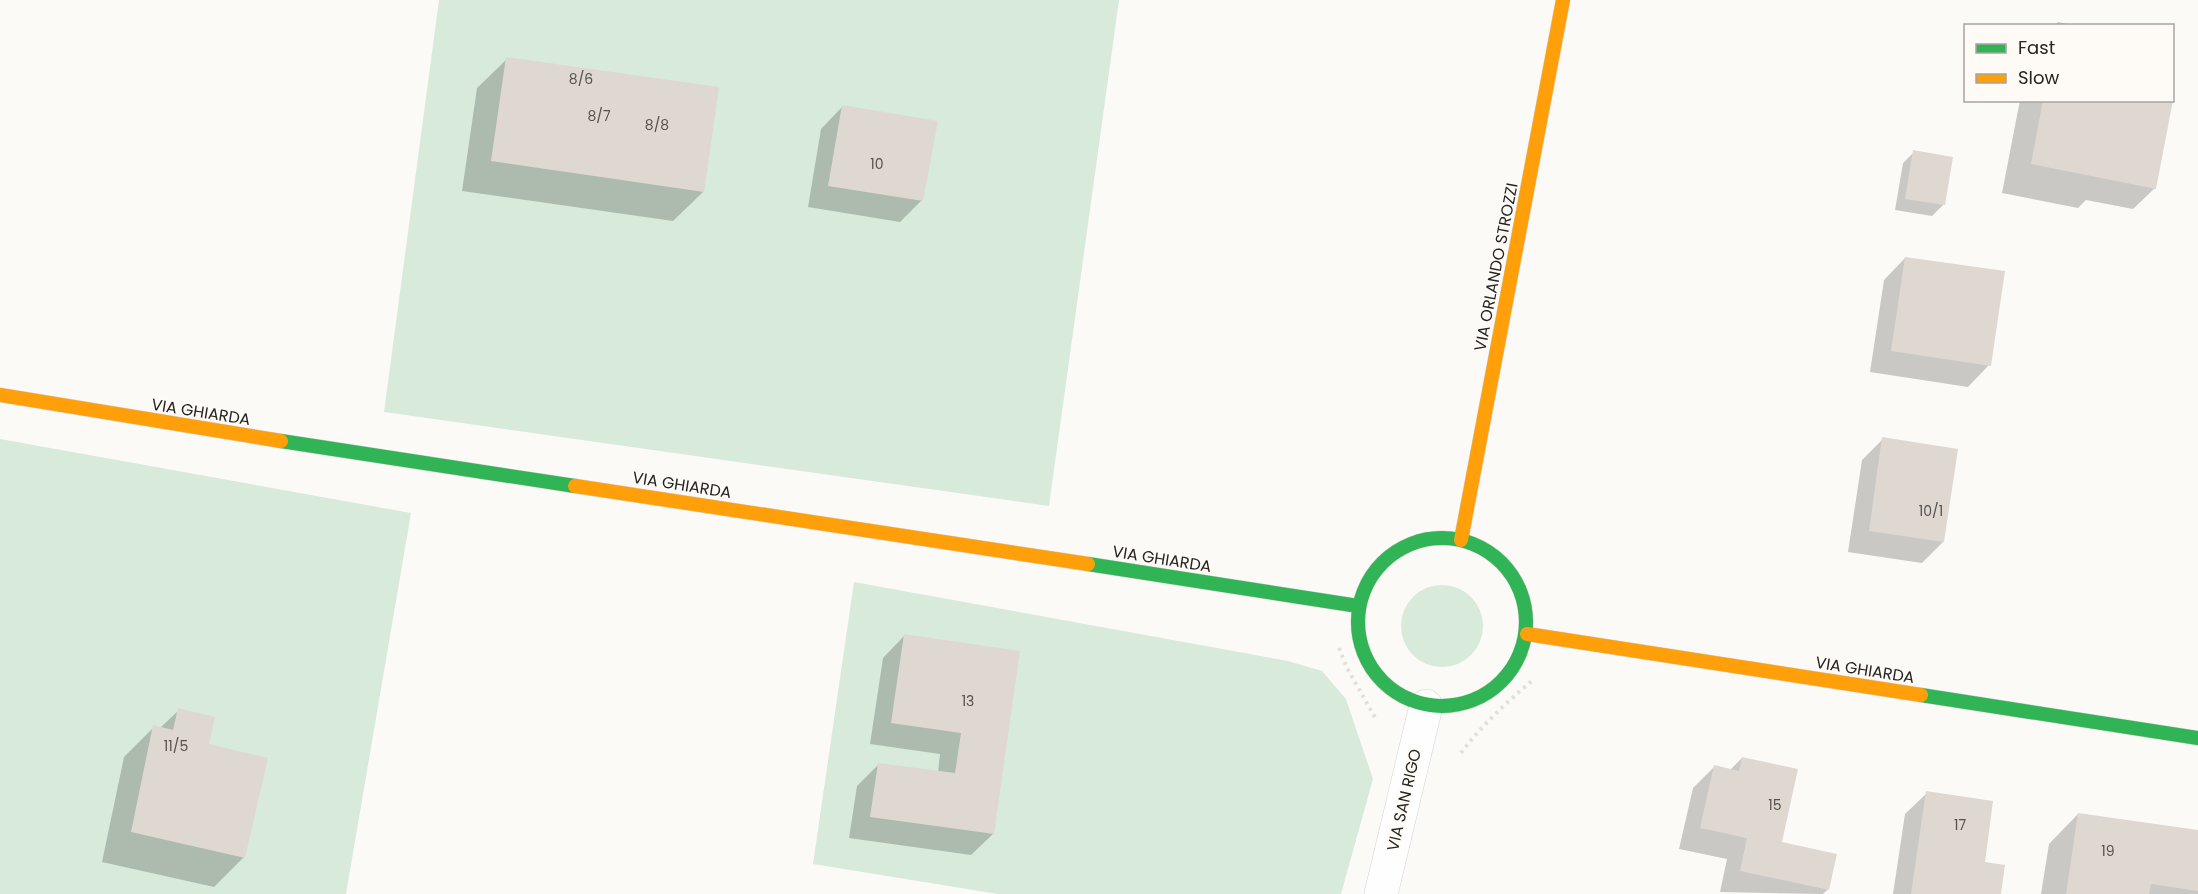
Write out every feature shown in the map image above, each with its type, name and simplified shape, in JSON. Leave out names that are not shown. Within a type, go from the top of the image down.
[{"type":"street","name":"VIA ORLANDO STROZZI","points":[[1461,540],[1563,0]]},
{"type":"street","name":"VIA GHIARDA","points":[[0,395],[121,416],[1358,606]]},
{"type":"street","points":[[1434,537],[1461,540],[1485,549],[1504,564],[1519,584],[1526,609],[1527,634],[1519,660],[1503,682],[1480,699],[1454,707],[1426,706],[1401,697],[1380,680],[1365,658],[1358,632],[1358,606],[1368,580],[1385,559],[1408,545],[1434,537]]},
{"type":"street","name":"VIA GHIARDA","points":[[1527,634],[2198,738]]},
{"type":"street","name":"VIA SAN RIGO","points":[[1381,894],[1426,706]]},
{"type":"path","points":[[1459,756],[1471,739],[1503,705],[1538,676],[1548,659],[1554,638]]},
{"type":"green space","points":[[439,0],[1119,0],[1049,506],[384,412]]},
{"type":"green space","points":[[0,439],[411,513],[346,894],[0,894]]},
{"type":"green space","points":[[854,582],[1288,661],[1322,671],[1346,699],[1373,779],[1341,894],[998,894],[813,864]]},
{"type":"green space","points":[[1442,585],[1458,588],[1471,597],[1480,610],[1483,626],[1480,642],[1471,655],[1458,664],[1442,667],[1426,664],[1413,655],[1404,642],[1401,626],[1404,610],[1413,597],[1426,588]]},
{"type":"building","points":[[506,57],[719,87],[704,192],[491,161]]},
{"type":"building","points":[[2043,102],[2173,102],[2156,189],[2031,164]]},
{"type":"building","points":[[842,105],[938,121],[923,201],[828,186]]},
{"type":"building","points":[[1913,150],[1953,157],[1945,205],[1905,199]]},
{"type":"building","points":[[1905,257],[2005,271],[1991,366],[1891,351]]},
{"type":"building","points":[[1882,437],[1958,449],[1944,542],[1869,531]]},
{"type":"building","points":[[904,634],[1020,651],[994,834],[870,817],[878,763],[955,773],[961,733],[891,723]]},
{"type":"building","points":[[178,708],[215,717],[209,744],[268,758],[245,858],[131,832],[153,725],[173,730]]},
{"type":"building","points":[[1742,757],[1798,769],[1782,842],[1837,854],[1829,890],[1740,871],[1747,838],[1700,828],[1714,765],[1739,771]]},
{"type":"building","points":[[1926,791],[1993,801],[1985,862],[2005,865],[2001,894],[1911,894]]},
{"type":"building","points":[[2078,813],[2198,830],[2198,891],[2151,884],[2149,894],[2066,894]]},
{"type":"traffic: fast","points":[[281,441],[575,486]]},
{"type":"traffic: fast","points":[[1442,538],[1458,539],[1474,544],[1502,562],[1520,590],[1525,606],[1526,622],[1525,638],[1520,654],[1502,682],[1474,700],[1458,705],[1442,706],[1426,705],[1410,700],[1382,682],[1364,654],[1359,638],[1358,622],[1359,606],[1364,590],[1382,562],[1410,544],[1426,539],[1442,538]]},
{"type":"traffic: fast","points":[[1088,564],[1358,606]]},
{"type":"traffic: fast","points":[[1921,695],[2198,738]]},
{"type":"traffic: slow","points":[[1461,540],[1563,0]]},
{"type":"traffic: slow","points":[[0,395],[281,441]]},
{"type":"traffic: slow","points":[[575,486],[1088,564]]},
{"type":"traffic: slow","points":[[1527,634],[1921,695]]}]
